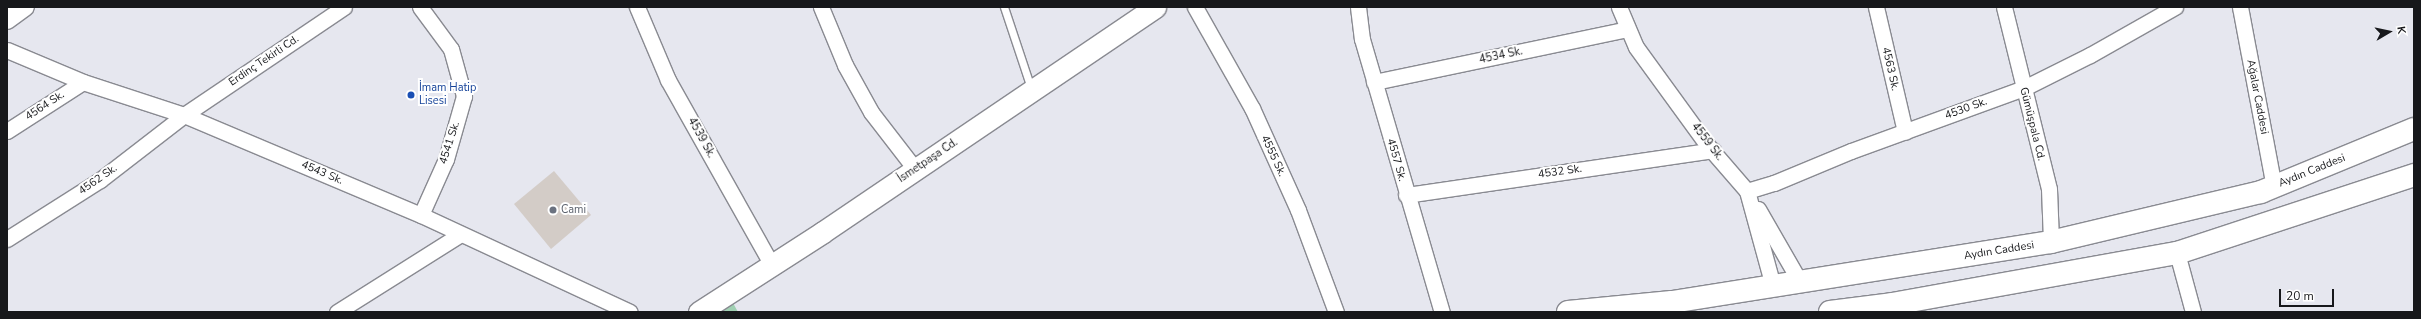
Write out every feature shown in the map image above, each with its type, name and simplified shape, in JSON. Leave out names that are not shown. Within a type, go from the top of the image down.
[{"type":"highway","name":"Aydın Caddesi","points":[[1568,312],[1672,302],[2051,242],[2261,192],[2414,129]]},
{"type":"highway","points":[[1830,312],[1894,308],[2177,253],[2414,175]]},
{"type":"main road","name":"İsmetpaşa Cd.","points":[[699,312],[772,265],[1155,7]]},
{"type":"street","points":[[7,20],[25,7]]},
{"type":"street","name":"Erdinç Tekirli Cd.","points":[[184,115],[344,7]]},
{"type":"street","name":"4541 Sk.","points":[[420,7],[451,49],[464,96],[446,159],[421,215]]},
{"type":"street","name":"4539 Sk.","points":[[637,7],[668,80],[772,265]]},
{"type":"street","points":[[821,7],[845,65],[871,112],[915,169]]},
{"type":"street","name":"4555 Sk.","points":[[1194,7],[1252,108],[1298,210],[1336,312]]},
{"type":"street","name":"4557 Sk.","points":[[1358,7],[1362,39],[1406,195],[1442,312]]},
{"type":"street","name":"4559 Sk.","points":[[1619,7],[1636,47],[1713,150],[1748,191],[1773,286]]},
{"type":"street","name":"4563 Sk.","points":[[1876,7],[1905,132]]},
{"type":"street","name":"Gümüşpala Cd.","points":[[2004,7],[2049,190],[2051,242]]},
{"type":"street","name":"4530 Sk.","points":[[1748,191],[1774,183],[2024,88],[2090,55],[2175,7]]},
{"type":"street","name":"Ağalar Caddesi","points":[[2240,7],[2274,186]]},
{"type":"street","name":"4534 Sk.","points":[[1374,82],[1628,29]]},
{"type":"street","name":"4543 Sk.","points":[[7,50],[83,82],[184,115],[421,215],[630,312]]},
{"type":"street","name":"4564 Sk.","points":[[7,131],[83,82]]},
{"type":"street","name":"4562 Sk.","points":[[7,238],[100,180],[184,115]]},
{"type":"street","name":"4532 Sk.","points":[[1406,195],[1713,150]]},
{"type":"street","points":[[1748,191],[1800,282]]},
{"type":"street","points":[[338,312],[460,234]]},
{"type":"street","points":[[2177,253],[2193,312]]},
{"type":"lane","points":[[1004,7],[1032,91]]},
{"type":"green space","points":[[733,303],[738,312],[722,312]]},
{"type":"building","name":"Cami","points":[[554,171],[591,215],[551,249],[514,204]]},
{"type":"place","name":"İmam Hatip Lisesi","points":[[411,95]]},
{"type":"place","name":"Cami","points":[[553,210]]}]
